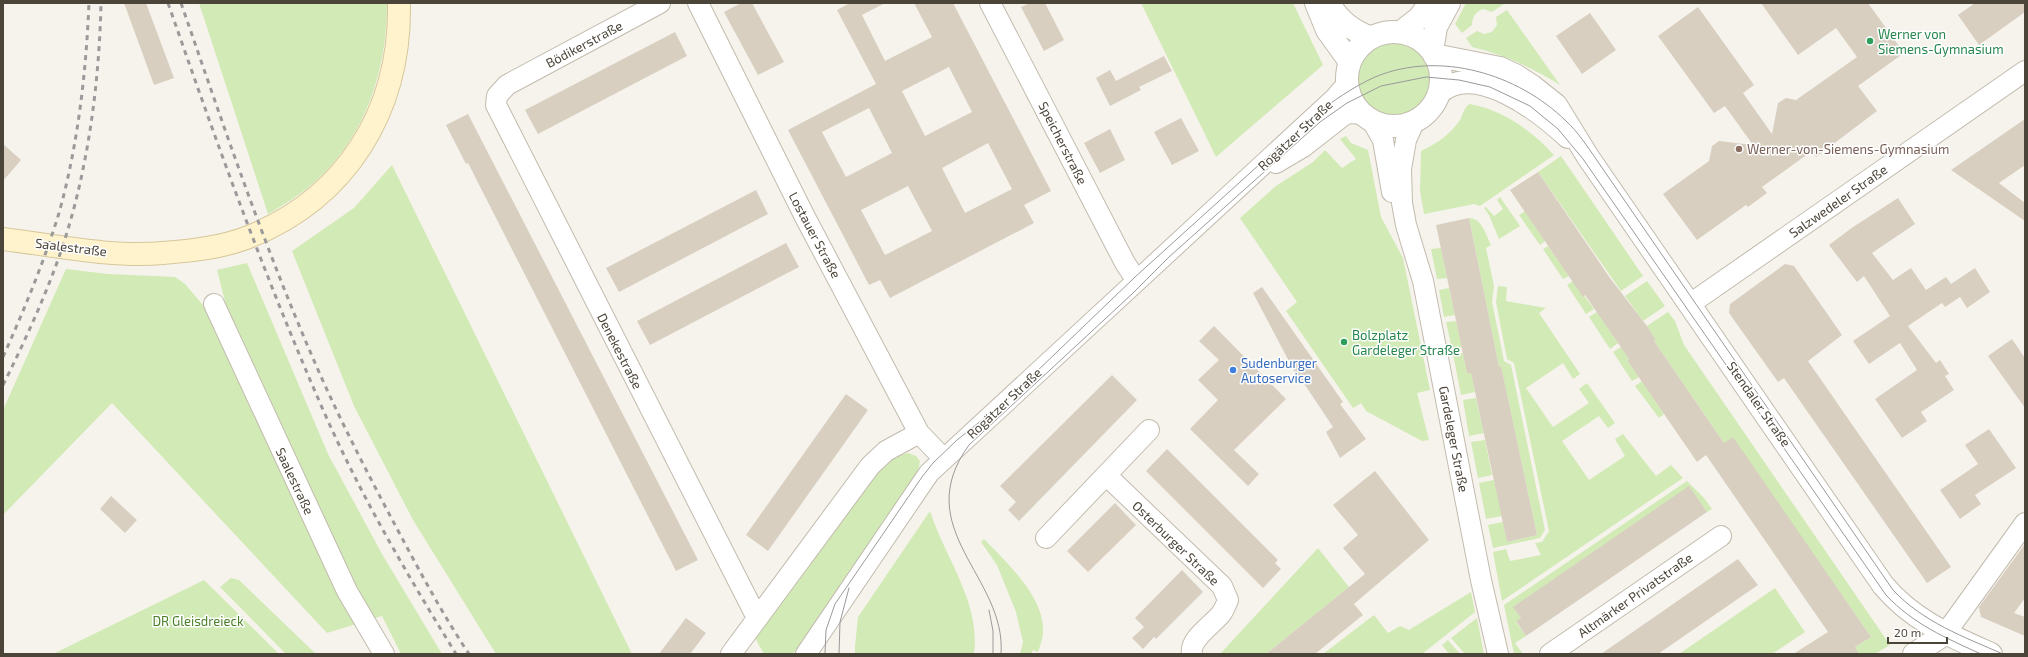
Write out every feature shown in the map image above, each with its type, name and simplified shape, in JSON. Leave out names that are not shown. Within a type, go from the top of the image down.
[{"type":"main road","name":"Saalestraße","points":[[3,239],[109,252],[161,254],[212,248],[269,228],[302,206],[335,178],[360,148],[380,110],[394,69],[398,36],[399,3]]},
{"type":"street","name":"Bödikerstraße","points":[[507,85],[660,3]]},
{"type":"street","name":"Lostauer Straße","points":[[698,3],[805,217],[919,433],[944,459]]},
{"type":"street","name":"Speicherstraße","points":[[990,3],[1125,263],[1137,281]]},
{"type":"street","points":[[1316,3],[1327,30],[1349,72],[1352,98],[1367,117],[1392,126],[1414,122],[1429,110],[1439,93],[1440,70],[1433,53],[1421,41],[1401,32],[1385,33],[1371,38],[1359,48],[1349,72]]},
{"type":"street","points":[[1329,3],[1339,17],[1349,27],[1371,38]]},
{"type":"street","points":[[1401,32],[1420,18],[1430,3]]},
{"type":"street","points":[[1433,53],[1436,27],[1449,3]]},
{"type":"street","name":"Stendaler Straße","points":[[1433,53],[1500,68],[1532,86],[1556,105],[1588,157],[1883,585],[1905,608],[1945,634],[1991,654]]},
{"type":"street","name":"Salzwedeler Straße","points":[[1690,304],[2025,71]]},
{"type":"street","name":"Rogätzer Straße","points":[[806,654],[929,473],[1335,98],[1349,72]]},
{"type":"street","name":"Stendaler Straße","points":[[1439,93],[1449,85],[1470,82],[1482,84],[1508,94],[1530,106],[1544,117],[1588,157]]},
{"type":"street","name":"Denekestraße","points":[[507,85],[497,96],[496,107],[757,618]]},
{"type":"street","name":"Rogätzer Straße","points":[[1240,186],[1303,147],[1344,115],[1350,113],[1367,117]]},
{"type":"street","name":"Gardeleger Straße","points":[[1367,117],[1383,140],[1394,201],[1406,225]]},
{"type":"street","name":"Gardeleger Straße","points":[[1414,122],[1406,140],[1401,169],[1402,203],[1406,225],[1423,282],[1481,580],[1498,654]]},
{"type":"street","name":"Saalestraße","points":[[214,304],[346,591],[384,654]]},
{"type":"street","points":[[1046,538],[1149,430]]},
{"type":"street","points":[[731,654],[870,466],[886,451],[919,433]]},
{"type":"street","name":"Osterburger Straße","points":[[1106,475],[1222,586],[1228,600],[1222,613],[1197,638],[1192,654]]},
{"type":"street","points":[[1914,654],[1945,634],[2025,523]]},
{"type":"street","name":"Altmärker Privatstraße","points":[[1550,654],[1720,536]]},
{"type":"green space","points":[[199,3],[387,3],[383,51],[378,75],[371,98],[361,120],[335,161],[318,179],[300,194],[268,214]]},
{"type":"green space","points":[[1141,3],[1293,3],[1323,65],[1216,157]]},
{"type":"green space","points":[[1466,3],[1504,4],[1492,12],[1483,9],[1478,12],[1473,18],[1472,25],[1462,33],[1455,24]]},
{"type":"green space","points":[[1507,10],[1560,85],[1518,62],[1472,47],[1466,38],[1477,31],[1484,34],[1492,32],[1497,25],[1496,17]]},
{"type":"green space","points":[[1388,41],[1402,41],[1416,47],[1426,57],[1432,71],[1430,92],[1426,99],[1416,109],[1402,115],[1388,115],[1374,109],[1364,99],[1358,85],[1358,71],[1364,57],[1374,47]]},
{"type":"green space","points":[[1470,104],[1505,116],[1526,130],[1554,155],[1480,206],[1474,204],[1424,214],[1420,191],[1421,151],[1447,135],[1460,120],[1465,109]]},
{"type":"green space","points":[[1346,136],[1351,143],[1368,150],[1381,217],[1403,258],[1430,390],[1417,393],[1429,440],[1422,441],[1366,411],[1361,403],[1353,408],[1286,311],[1297,302],[1240,218],[1276,186],[1313,162],[1325,150],[1342,168],[1356,159],[1340,139]]},
{"type":"green space","points":[[1561,156],[1643,276],[1621,291],[1538,172]]},
{"type":"green space","points":[[392,165],[632,654],[496,654],[413,520],[354,406],[292,251],[354,208]]},
{"type":"green space","points":[[1500,197],[1520,226],[1499,239],[1489,215],[1484,208],[1486,207],[1494,216],[1503,209],[1497,200]]},
{"type":"green space","points":[[1525,211],[1545,241],[1540,245],[1519,215]]},
{"type":"green space","points":[[1469,218],[1480,224],[1491,245],[1486,248],[1494,286],[1492,302],[1504,361],[1511,365],[1545,530],[1540,538],[1493,548],[1488,525],[1503,522],[1507,542],[1537,535],[1501,367],[1499,367]]},
{"type":"green space","points":[[1548,246],[1569,276],[1563,279],[1543,249]]},
{"type":"green space","points":[[1441,248],[1447,278],[1437,279],[1431,249]]},
{"type":"green space","points":[[247,263],[328,454],[382,554],[442,654],[401,654],[382,616],[327,633],[112,403],[3,515],[3,410],[66,269],[108,274],[175,277],[185,284],[214,318],[227,309],[217,270]]},
{"type":"green space","points":[[1573,281],[1594,309],[1586,314],[1567,285]]},
{"type":"green space","points":[[1647,281],[1665,306],[1643,321],[1625,296]]},
{"type":"green space","points":[[1498,286],[1507,287],[1506,301],[1546,308],[1539,313],[1580,374],[1573,379],[1563,363],[1526,388],[1553,427],[1589,403],[1579,389],[1587,383],[1615,423],[1608,428],[1599,416],[1562,441],[1589,480],[1625,456],[1615,439],[1623,434],[1656,476],[1671,465],[1683,478],[1502,601],[1493,552],[1506,549],[1510,561],[1541,555],[1535,543],[1542,542],[1549,531],[1514,363],[1507,359],[1496,302]]},
{"type":"green space","points":[[1449,288],[1455,315],[1444,317],[1439,290]]},
{"type":"green space","points":[[1597,312],[1618,343],[1610,349],[1589,317]]},
{"type":"green space","points":[[1668,312],[1675,321],[1684,345],[1890,645],[1875,654],[1853,654],[1855,647],[1871,637],[1732,438],[1724,443],[1654,341],[1656,340],[1647,326]]},
{"type":"green space","points":[[1456,321],[1462,347],[1452,349],[1446,322]]},
{"type":"green space","points":[[1621,347],[1629,359],[1627,360],[1639,377],[1632,381],[1613,352]]},
{"type":"green space","points":[[1463,353],[1467,373],[1471,373],[1475,392],[1461,395],[1453,354]]},
{"type":"green space","points":[[1642,381],[1664,414],[1659,418],[1635,386]]},
{"type":"green space","points":[[1476,398],[1484,433],[1469,436],[1463,400]]},
{"type":"green space","points":[[1485,440],[1492,475],[1478,478],[1471,442]]},
{"type":"green space","points":[[908,453],[916,456],[920,461],[918,472],[793,654],[764,654],[754,636],[877,471],[890,458]]},
{"type":"green space","points":[[1494,480],[1502,516],[1486,519],[1479,483]]},
{"type":"green space","points":[[1687,481],[1704,498],[1712,509],[1707,512],[1689,487],[1514,607],[1521,618],[1516,622],[1526,636],[1515,643],[1523,654],[1514,654],[1504,605]]},
{"type":"green space","points":[[930,511],[936,529],[967,599],[975,635],[974,654],[855,654],[858,617]]},
{"type":"green space","points":[[984,539],[1013,569],[1031,593],[1038,606],[1042,619],[1043,632],[1038,652],[1033,650],[1031,654],[1020,654],[1023,642],[1016,612],[997,565],[981,542]]},
{"type":"green space","points":[[1318,548],[1349,587],[1266,654],[1220,654]]},
{"type":"green space","points":[[231,578],[239,580],[316,654],[286,654],[220,587]]},
{"type":"green space","name":"DR Gleisdreieck","points":[[204,580],[279,654],[53,654]]},
{"type":"green space","points":[[1775,588],[1805,632],[1772,654],[1679,654]]},
{"type":"green space","points":[[1471,592],[1475,612],[1422,654],[1323,654],[1374,615],[1388,633],[1400,626],[1409,630]]},
{"type":"green space","points":[[1477,618],[1484,654],[1465,654],[1451,638]]},
{"type":"green space","points":[[1448,640],[1460,654],[1449,654],[1442,645]]},
{"type":"building","points":[[124,3],[146,3],[174,78],[154,85]]},
{"type":"building","points":[[741,3],[752,3],[784,62],[758,75],[724,12]]},
{"type":"building","points":[[850,3],[885,3],[862,15],[885,61],[932,37],[914,3],[953,3],[1051,191],[1024,205],[1034,223],[890,298],[880,280],[869,285],[788,130],[876,84],[837,10]],"holes":[[[949,67],[972,112],[925,136],[902,91]],[[869,108],[892,153],[846,177],[822,132]],[[988,143],[1012,189],[965,213],[942,168]],[[908,186],[932,231],[885,255],[861,210]]]},
{"type":"building","points":[[1030,3],[1045,3],[1064,40],[1044,51],[1021,7]]},
{"type":"building","points":[[1761,3],[1868,3],[1904,53],[1858,86],[1877,111],[1816,157],[1812,151],[1762,187],[1767,193],[1748,207],[1746,205],[1697,240],[1663,194],[1709,161],[1712,146],[1719,141],[1753,145],[1725,106],[1714,113],[1658,36],[1698,7],[1754,85],[1743,93],[1772,134],[1778,103],[1786,98],[1796,100],[1857,57],[1836,28],[1798,55]]},
{"type":"building","points":[[1975,3],[2025,3],[2025,12],[1979,45],[1958,15]]},
{"type":"building","points":[[1590,13],[1616,50],[1582,74],[1556,36]]},
{"type":"building","points":[[675,32],[687,56],[538,134],[525,110]]},
{"type":"building","points":[[1164,56],[1172,71],[1139,87],[1141,90],[1110,106],[1096,78],[1110,70],[1116,81]]},
{"type":"building","points":[[468,114],[698,560],[676,571],[468,163],[466,164],[446,125]]},
{"type":"building","points":[[1181,118],[1199,151],[1172,165],[1154,132]]},
{"type":"building","points":[[2025,119],[2025,165],[1999,183],[2025,203],[2025,221],[1951,170]]},
{"type":"building","points":[[1110,129],[1125,160],[1100,173],[1084,143]]},
{"type":"building","points":[[3,144],[21,160],[3,181]]},
{"type":"building","points":[[1538,172],[1610,278],[1647,326],[1656,340],[1654,341],[1724,443],[1733,437],[1871,637],[1855,647],[1859,654],[1793,654],[1828,632],[1706,455],[1697,462],[1627,360],[1629,359],[1585,295],[1583,297],[1510,190]]},
{"type":"building","points":[[756,190],[768,214],[619,292],[606,268]]},
{"type":"building","points":[[1898,198],[1915,224],[1872,253],[1893,280],[1911,268],[1926,290],[1946,277],[1951,284],[1975,268],[1990,292],[1967,308],[1960,297],[1945,307],[1942,303],[1908,326],[1936,363],[1940,360],[1949,374],[1945,376],[1954,390],[1921,412],[1927,421],[1902,438],[1875,399],[1917,370],[1900,343],[1869,364],[1853,341],[1890,316],[1864,276],[1857,282],[1829,245],[1853,227]]},
{"type":"building","points":[[1469,218],[1499,367],[1501,366],[1537,535],[1507,542],[1471,373],[1467,373],[1436,225]]},
{"type":"building","points":[[786,243],[799,267],[650,345],[637,321]]},
{"type":"building","points":[[1785,264],[1794,266],[1842,335],[1808,361],[1951,567],[1927,583],[1784,378],[1778,382],[1729,313],[1730,304]]},
{"type":"building","points":[[1262,287],[1343,402],[1340,404],[1366,439],[1340,458],[1326,432],[1333,427],[1303,382],[1301,384],[1253,293]]},
{"type":"building","name":"Sudenburger Autoservice","points":[[1214,326],[1286,399],[1234,450],[1259,474],[1248,486],[1190,429],[1218,400],[1198,380],[1219,360],[1199,341]]},
{"type":"building","points":[[2012,339],[2025,358],[2025,408],[1988,356]]},
{"type":"building","points":[[1112,375],[1137,400],[1019,521],[1008,510],[1016,502],[1000,486]]},
{"type":"building","points":[[846,394],[868,410],[768,551],[746,535]]},
{"type":"building","points":[[1989,429],[2016,468],[1975,495],[1981,504],[1960,519],[1940,490],[1978,464],[1965,445]]},
{"type":"building","points":[[1167,449],[1278,560],[1275,563],[1281,569],[1263,588],[1146,471]]},
{"type":"building","points":[[1375,471],[1429,540],[1354,604],[1363,615],[1315,654],[1266,654],[1365,574],[1343,548],[1358,535],[1333,505]]},
{"type":"building","points":[[1689,486],[1707,512],[1526,636],[1516,621],[1521,618],[1513,607]]},
{"type":"building","points":[[111,496],[137,520],[125,533],[100,509]]},
{"type":"building","points":[[1115,503],[1136,525],[1088,572],[1067,551]]},
{"type":"building","points":[[2025,544],[2025,598],[2014,613],[2025,617],[2025,636],[1981,617],[1979,607]]},
{"type":"building","points":[[1738,559],[1758,585],[1658,654],[1601,654]]},
{"type":"building","points":[[1182,570],[1203,592],[1156,639],[1154,637],[1143,649],[1132,638],[1144,627],[1135,618]]},
{"type":"building","points":[[686,618],[706,633],[690,654],[659,654]]},
{"type":"tram line","points":[[825,654],[826,630],[835,604],[933,463],[957,440],[1007,400],[1135,277],[1313,116],[1343,95],[1375,77],[1400,69],[1426,66],[1451,67],[1477,71],[1502,79],[1525,90],[1547,105],[1570,125],[1589,149],[1893,590],[1917,611],[1931,620],[1959,635],[2003,654]]},
{"type":"tram line","points":[[1001,654],[999,626],[990,601],[964,552],[954,528],[949,502],[953,475],[969,445],[1132,294],[1169,257],[1320,122],[1347,103],[1381,86],[1426,77],[1459,80],[1490,87],[1530,106],[1558,129],[1583,159],[1886,595],[1907,614],[1930,629],[1981,654]]},
{"type":"tram line","points":[[839,654],[840,622],[849,588]]},
{"type":"tram line","points":[[989,610],[993,631],[993,654]]},
{"type":"railway","points":[[3,357],[40,268],[59,213],[66,187],[80,109],[86,56],[89,3]]},
{"type":"railway","points":[[3,385],[55,268],[75,204],[83,171],[94,104],[100,36],[101,3]]},
{"type":"railway","points":[[168,3],[261,260],[324,412],[369,505],[420,595],[456,654]]},
{"type":"railway","points":[[181,3],[263,235],[319,372],[355,449],[394,523],[439,606],[469,654]]},
{"type":"place","name":"Werner von Siemens-Gymnasium","points":[[1870,41]]},
{"type":"place","name":"Werner-von-Siemens-Gymnasium","points":[[1739,149]]},
{"type":"place","name":"Bolzplatz Gardeleger Straße","points":[[1344,342]]},
{"type":"place","name":"Sudenburger Autoservice","points":[[1233,370]]}]
